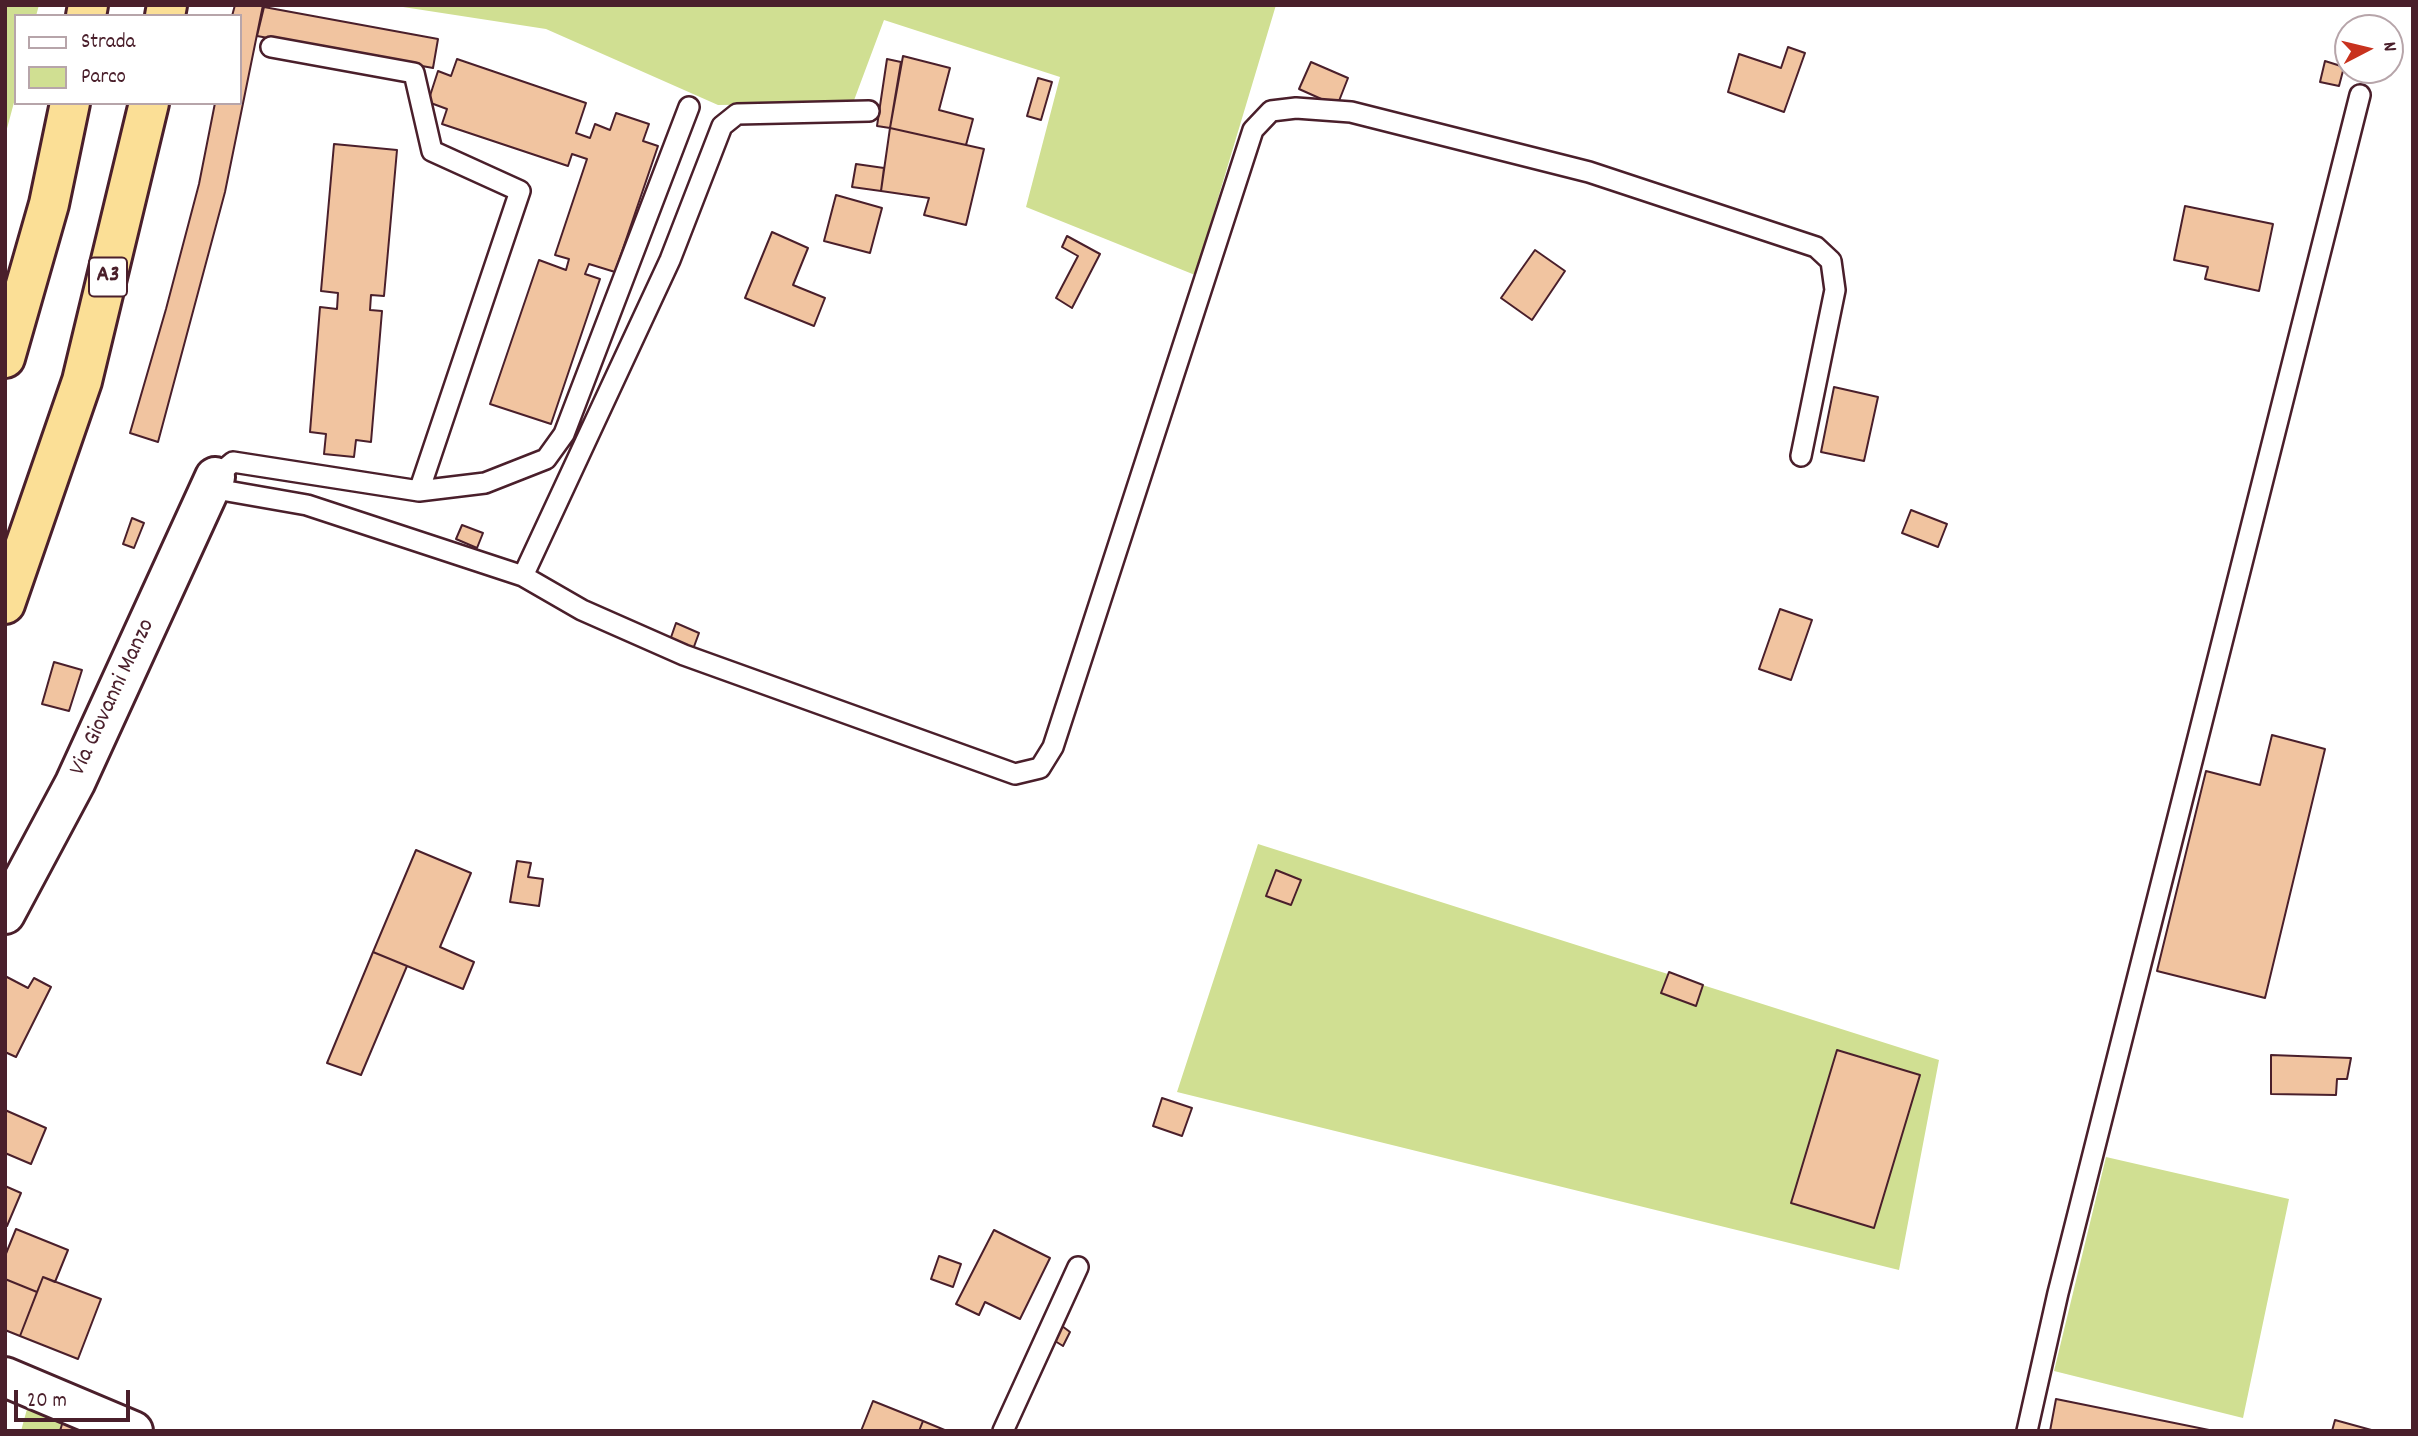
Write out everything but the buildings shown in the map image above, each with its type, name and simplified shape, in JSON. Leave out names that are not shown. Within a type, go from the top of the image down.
[{"type":"highway","points":[[5,358],[49,204],[70,105]]},
{"type":"highway","name":"A3","points":[[5,604],[82,381],[149,105]]},
{"type":"street","name":"Via Giovanni Manzo","points":[[5,914],[75,783],[212,483]]},
{"type":"street","points":[[5,1377],[133,1431]]},
{"type":"lane","points":[[271,47],[414,74],[432,151],[520,191],[419,491]]},
{"type":"lane","points":[[2027,1431],[2058,1293],[2360,95]]},
{"type":"lane","points":[[212,483],[233,462],[419,491],[485,483],[546,459],[564,435],[689,107]]},
{"type":"lane","points":[[212,483],[307,505],[523,576],[582,610],[684,655],[1015,774],[1040,768],[1053,747],[1253,130],[1271,111],[1296,108],[1352,112],[1589,172],[1816,247],[1831,261],[1835,290],[1801,456]]},
{"type":"lane","points":[[523,576],[670,260],[722,125],[737,114],[869,111]]},
{"type":"lane","points":[[1003,1431],[1079,1267]]},
{"type":"green space","points":[[5,5],[39,5],[37,14],[14,14],[14,102],[5,136]]},
{"type":"green space","points":[[390,5],[1276,5],[1195,275],[1026,207],[1060,77],[884,20],[853,103],[718,105],[546,29]]},
{"type":"green space","points":[[1258,844],[1939,1060],[1899,1270],[1177,1092]]},
{"type":"green space","points":[[2106,1157],[2289,1199],[2243,1418],[2054,1371]]},
{"type":"green space","points":[[27,1409],[63,1421],[80,1431],[21,1431]]}]
